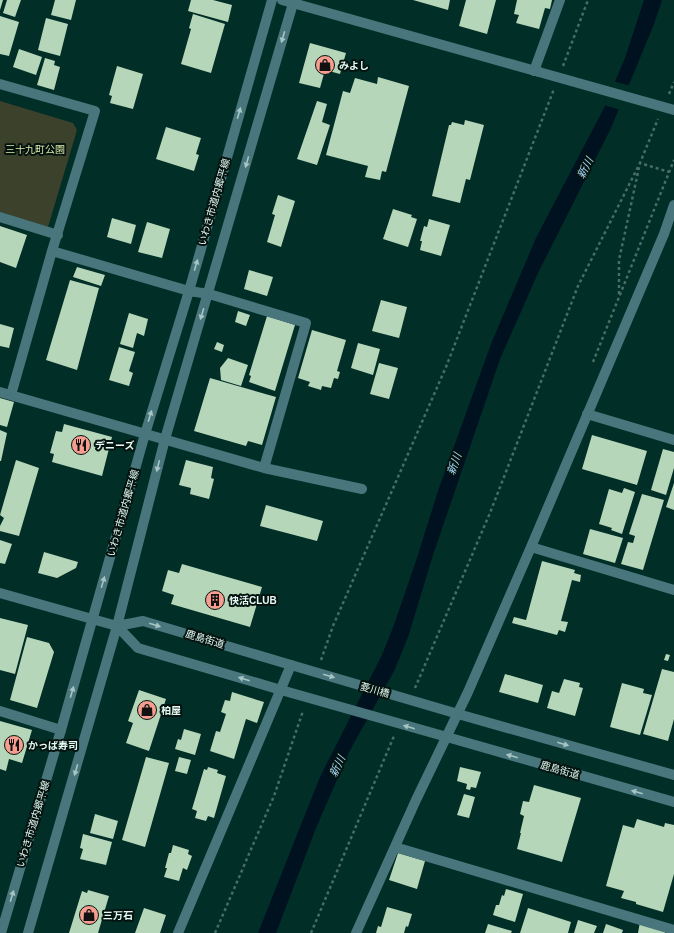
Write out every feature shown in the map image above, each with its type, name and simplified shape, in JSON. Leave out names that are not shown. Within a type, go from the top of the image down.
[{"type":"street","name":"いわき市道内郷平線","points":[[1,933],[62,730],[145,434],[189,291],[272,0]]},
{"type":"street","points":[[282,0],[674,110]]},
{"type":"street","points":[[537,71],[560,0]]},
{"type":"street","name":"いわき市道内郷平線","points":[[28,933],[117,626],[165,439],[293,2]]},
{"type":"street","points":[[0,84],[95,111],[52,251],[11,395]]},
{"type":"street","points":[[356,933],[458,714],[532,547],[664,234],[674,205]]},
{"type":"street","points":[[0,217],[58,234]]},
{"type":"street","points":[[52,251],[306,323],[264,468]]},
{"type":"street","points":[[0,392],[264,468],[362,489]]},
{"type":"street","points":[[587,414],[674,440]]},
{"type":"street","points":[[532,547],[674,590]]},
{"type":"street","name":"鹿島街道","points":[[0,593],[117,626],[143,621],[291,665]]},
{"type":"street","points":[[117,626],[138,648],[447,738]]},
{"type":"street","points":[[178,933],[291,665]]},
{"type":"street","name":"菱川橋","points":[[291,665],[458,714]]},
{"type":"street","points":[[0,711],[62,730]]},
{"type":"street","points":[[458,714],[674,775]]},
{"type":"street","name":"鹿島街道","points":[[447,738],[674,802]]},
{"type":"street","points":[[395,847],[674,930]]},
{"type":"path","points":[[561,69],[588,0]]},
{"type":"path","points":[[668,95],[674,82]]},
{"type":"path","points":[[320,663],[332,626],[446,368],[556,84]]},
{"type":"path","points":[[415,688],[490,513],[578,286],[640,164],[660,116]]},
{"type":"path","points":[[640,164],[669,172]]},
{"type":"path","points":[[618,297],[619,260],[640,164]]},
{"type":"path","points":[[215,933],[274,796],[305,707]]},
{"type":"path","points":[[311,933],[396,732]]},
{"type":"green space","name":"三十九町公園","points":[[0,101],[73,123],[77,130],[48,227],[0,212]]},
{"type":"water","name":"新川","points":[[644,0],[662,0],[654,24],[611,128],[538,273],[500,359],[433,555],[408,637],[394,671],[349,752],[316,828],[276,933],[258,933],[320,777],[382,655],[394,625],[438,491],[491,344],[536,238],[604,108],[625,58]]},
{"type":"pier","points":[[613,81],[631,86],[621,110],[603,105]]},
{"type":"building","points":[[0,0],[3,0],[0,10]]},
{"type":"building","points":[[7,0],[21,0],[15,17],[3,13]]},
{"type":"building","points":[[55,0],[76,0],[71,20],[51,15]]},
{"type":"building","points":[[191,0],[213,0],[232,5],[228,22],[188,11]]},
{"type":"building","points":[[413,0],[450,0],[448,10]]},
{"type":"building","points":[[466,0],[496,0],[487,34],[459,26]]},
{"type":"building","points":[[517,0],[552,0],[550,9],[545,8],[539,29],[516,23],[519,15],[514,14]]},
{"type":"building","points":[[193,14],[225,24],[211,73],[181,64],[191,29],[189,28]]},
{"type":"building","points":[[0,16],[19,22],[9,56],[0,54]]},
{"type":"building","points":[[46,18],[68,24],[60,56],[38,50]]},
{"type":"building","points":[[310,43],[346,53],[340,74],[325,70],[320,88],[299,83]]},
{"type":"building","points":[[19,49],[42,57],[36,75],[13,67]]},
{"type":"building","points":[[45,58],[55,61],[54,65],[60,67],[54,90],[37,85]]},
{"type":"building","points":[[117,66],[143,74],[133,109],[110,103],[112,96],[109,95]]},
{"type":"building","points":[[378,77],[409,86],[386,172],[382,171],[380,180],[365,177],[368,166],[326,155],[343,91],[350,93],[355,78],[377,84]]},
{"type":"building","points":[[317,101],[327,104],[322,122],[330,125],[317,165],[297,159]]},
{"type":"building","points":[[465,120],[484,125],[470,180],[466,179],[460,203],[432,196],[449,125],[451,125],[452,122],[464,125]]},
{"type":"building","points":[[166,127],[201,138],[196,154],[199,155],[194,171],[156,159]]},
{"type":"building","points":[[278,195],[295,201],[281,247],[267,242],[275,215],[272,214]]},
{"type":"building","points":[[393,209],[412,215],[411,217],[417,219],[408,247],[383,239]]},
{"type":"building","points":[[112,218],[136,225],[131,244],[107,237]]},
{"type":"building","points":[[429,219],[450,225],[441,256],[420,250],[422,241],[420,241],[424,226],[427,227]]},
{"type":"building","points":[[147,222],[170,229],[162,258],[138,252]]},
{"type":"building","points":[[0,226],[27,235],[16,268],[0,262]]},
{"type":"building","points":[[77,267],[105,275],[101,286],[73,277]]},
{"type":"building","points":[[249,270],[273,277],[267,296],[244,289]]},
{"type":"building","points":[[70,280],[99,288],[77,370],[46,360]]},
{"type":"building","points":[[381,300],[407,307],[399,338],[372,331]]},
{"type":"building","points":[[238,311],[250,315],[246,326],[235,322]]},
{"type":"building","points":[[129,313],[148,319],[144,336],[137,333],[133,348],[120,344]]},
{"type":"building","points":[[267,316],[295,325],[275,391],[249,382],[251,376],[249,375]]},
{"type":"building","points":[[0,324],[14,328],[9,348],[0,346]]},
{"type":"building","points":[[312,330],[346,340],[337,371],[340,372],[338,379],[334,378],[331,388],[322,386],[321,390],[308,386],[310,382],[298,378]]},
{"type":"building","points":[[217,342],[224,345],[222,352],[214,349]]},
{"type":"building","points":[[358,343],[380,349],[373,375],[351,368]]},
{"type":"building","points":[[119,347],[135,352],[129,371],[133,373],[129,386],[109,380]]},
{"type":"building","points":[[228,358],[248,365],[241,386],[221,380],[220,368]]},
{"type":"building","points":[[379,363],[398,368],[389,399],[370,394]]},
{"type":"building","points":[[210,378],[276,397],[262,445],[248,441],[246,446],[194,431]]},
{"type":"building","points":[[0,398],[14,402],[7,427],[0,425]]},
{"type":"building","name":"デニーズ","points":[[64,424],[112,437],[102,476],[52,462],[54,454],[50,453],[56,431],[62,432]]},
{"type":"building","points":[[0,430],[7,433],[1,461],[0,461]]},
{"type":"building","points":[[592,435],[647,451],[637,485],[582,469]]},
{"type":"building","points":[[663,449],[674,452],[674,468],[666,495],[651,490]]},
{"type":"building","points":[[16,460],[39,468],[19,536],[0,531],[0,526],[4,518],[0,515]]},
{"type":"building","points":[[186,460],[213,467],[211,478],[214,479],[209,499],[190,494],[191,488],[179,485]]},
{"type":"building","points":[[674,483],[674,510],[666,507]]},
{"type":"building","points":[[624,488],[635,492],[622,534],[611,530],[612,528],[599,524],[609,489],[622,493]]},
{"type":"building","points":[[642,494],[664,500],[643,570],[621,564],[628,542],[633,543],[635,536],[629,534]]},
{"type":"building","points":[[266,505],[323,521],[317,541],[260,526]]},
{"type":"building","points":[[590,529],[623,538],[615,563],[583,554]]},
{"type":"building","points":[[0,540],[12,544],[5,564],[0,563]]},
{"type":"building","points":[[44,552],[78,562],[76,568],[57,578],[38,573]]},
{"type":"building","points":[[542,561],[575,570],[574,573],[581,575],[580,582],[572,580],[561,621],[568,622],[565,632],[559,630],[557,635],[512,623],[514,617],[526,620]]},
{"type":"building","name":"快活CLUB","points":[[182,564],[262,587],[250,627],[171,604],[174,595],[162,591],[168,570],[179,573]]},
{"type":"building","points":[[0,618],[28,625],[15,674],[0,670]]},
{"type":"building","points":[[27,637],[49,643],[54,652],[37,708],[10,700]]},
{"type":"building","points":[[666,654],[670,655],[668,661],[664,660]]},
{"type":"building","points":[[662,669],[674,672],[674,719],[668,741],[643,734]]},
{"type":"building","points":[[505,674],[543,685],[538,703],[499,692]]},
{"type":"building","points":[[564,679],[580,683],[579,687],[583,688],[575,716],[547,708],[552,691],[559,693]]},
{"type":"building","points":[[622,683],[644,689],[643,693],[652,695],[640,735],[610,727]]},
{"type":"building","name":"柏屋","points":[[139,690],[166,699],[149,751],[126,743],[133,723],[128,721]]},
{"type":"building","points":[[232,692],[264,702],[257,723],[246,719],[234,759],[210,751],[216,731],[220,732],[226,714],[221,712],[225,700],[230,701]]},
{"type":"building","name":"かっぱ寿司","points":[[0,721],[32,730],[22,763],[9,759],[6,771],[0,769]]},
{"type":"building","points":[[184,729],[201,734],[195,755],[175,749],[178,739],[181,740]]},
{"type":"building","points":[[146,757],[169,763],[145,847],[122,840]]},
{"type":"building","points":[[179,757],[191,760],[187,774],[175,771]]},
{"type":"building","points":[[208,767],[218,770],[217,773],[226,776],[214,818],[208,816],[206,821],[195,818],[197,811],[192,809],[204,769],[207,770]]},
{"type":"building","points":[[460,767],[481,772],[476,788],[471,787],[470,790],[466,789],[467,784],[457,781]]},
{"type":"building","points":[[534,785],[581,798],[562,862],[517,849],[524,816],[520,814],[523,801],[529,802]]},
{"type":"building","points":[[464,794],[475,797],[469,818],[457,815]]},
{"type":"building","points":[[95,814],[118,821],[113,839],[90,833]]},
{"type":"building","points":[[637,819],[664,827],[665,823],[674,825],[674,874],[663,912],[621,898],[624,891],[606,886],[623,825],[634,828]]},
{"type":"building","points":[[83,834],[112,842],[106,865],[80,859],[83,849],[80,848]]},
{"type":"building","points":[[173,845],[189,850],[188,854],[192,856],[187,870],[183,868],[179,881],[164,877],[169,853],[171,853]]},
{"type":"building","points":[[398,853],[425,861],[417,889],[389,880]]},
{"type":"building","points":[[506,889],[523,894],[515,922],[493,915],[496,905],[499,905],[502,895],[504,896]]},
{"type":"building","name":"三万石","points":[[88,890],[109,896],[98,933],[69,933],[82,891],[87,893]]},
{"type":"building","points":[[387,907],[412,914],[408,927],[406,926],[404,933],[376,933],[378,926],[381,927]]},
{"type":"building","points":[[144,908],[166,915],[160,933],[135,933]]},
{"type":"building","points":[[528,908],[571,922],[568,933],[520,933]]},
{"type":"building","points":[[578,920],[597,926],[594,933],[574,933]]},
{"type":"building","points":[[640,922],[666,930],[665,933],[638,933]]},
{"type":"building","points":[[488,924],[512,931],[511,933],[485,933]]},
{"type":"building","points":[[606,924],[623,930],[622,933],[603,933]]},
{"type":"place","name":"みよし","points":[[325,65]]},
{"type":"place","name":"デニーズ","points":[[81,445]]},
{"type":"place","name":"快活CLUB","points":[[215,600]]},
{"type":"place","name":"柏屋","points":[[147,710]]},
{"type":"place","name":"かっぱ寿司","points":[[14,745]]},
{"type":"place","name":"三万石","points":[[89,915]]}]
